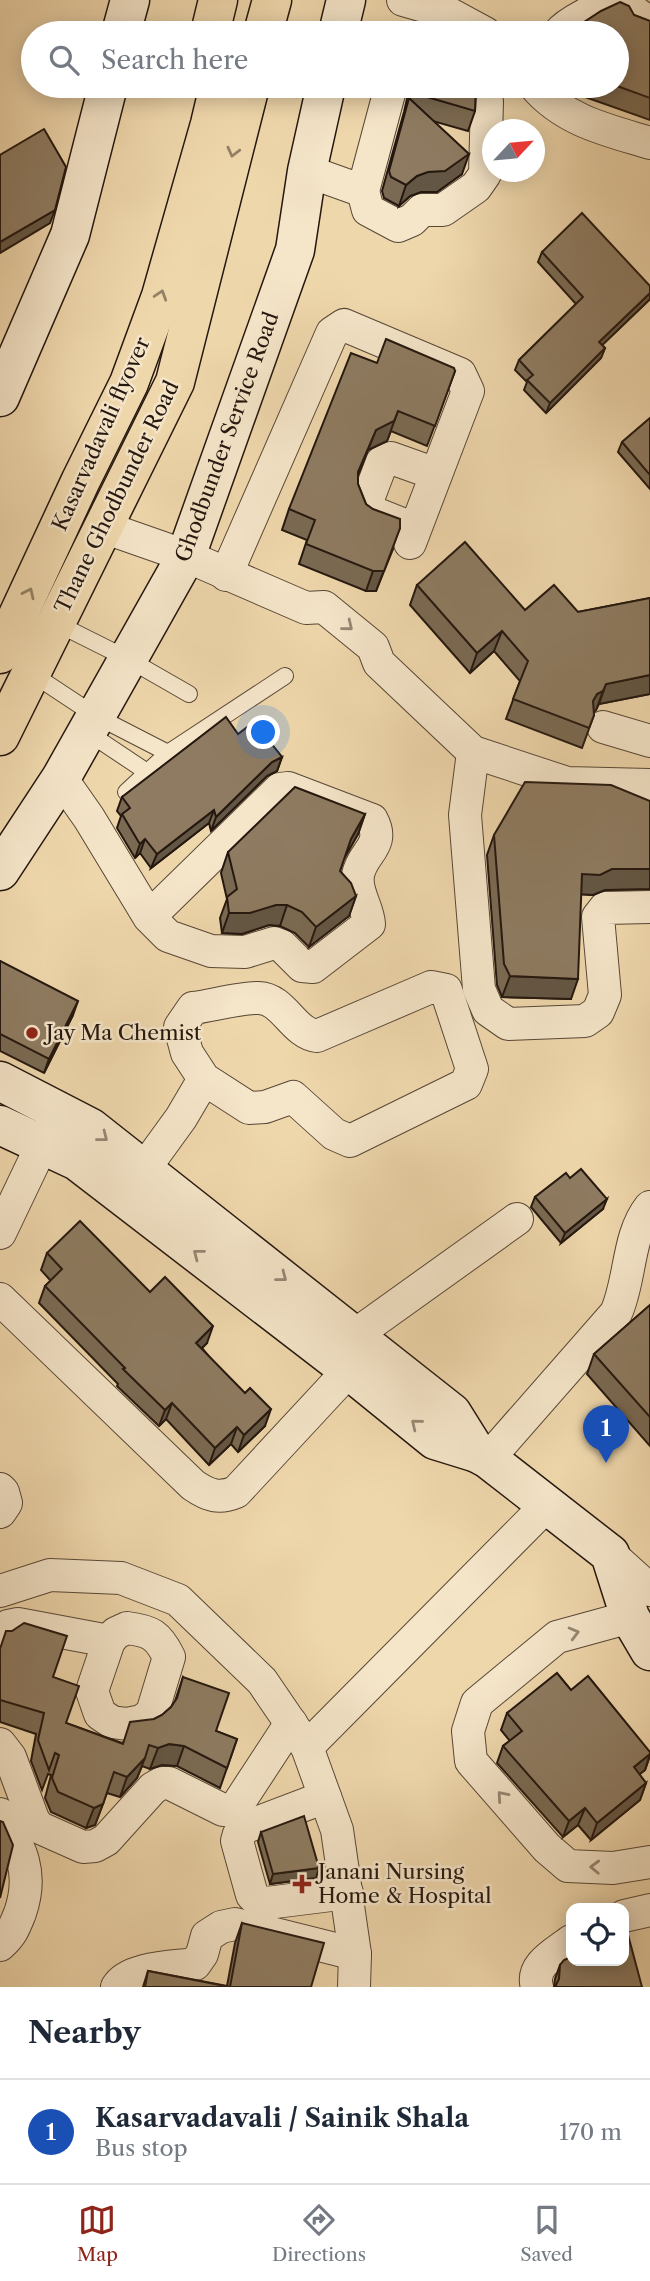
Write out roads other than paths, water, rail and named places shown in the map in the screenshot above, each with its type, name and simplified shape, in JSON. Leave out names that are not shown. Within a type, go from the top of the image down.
[{"type":"main road","points":[[213,21],[218,0]]},
{"type":"main road","points":[[233,21],[238,0]]},
{"type":"main road","points":[[267,21],[272,0]]},
{"type":"main road","points":[[0,594],[110,373],[195,98]]},
{"type":"main road","name":"Kasarvadavali flyover","points":[[16,664],[81,480],[129,383],[161,296],[216,98]]},
{"type":"main road","name":"Thane Ghodbunder Road","points":[[0,736],[16,664],[56,623],[175,382],[247,98]]},
{"type":"street","points":[[124,21],[130,0]]},
{"type":"street","points":[[341,21],[346,0]]},
{"type":"street","points":[[403,0],[448,13],[463,21]]},
{"type":"street","points":[[574,21],[612,4],[628,8],[650,23]]},
{"type":"street","points":[[0,397],[70,235],[105,98]]},
{"type":"street","name":"Ghodbunder Service Road","points":[[0,871],[61,778],[187,556],[295,250],[307,171],[323,98]]},
{"type":"street","points":[[388,98],[363,191],[368,210],[398,226],[412,220],[422,210],[443,210],[476,187],[485,174],[485,98]]},
{"type":"street","points":[[546,98],[584,123],[650,143]]},
{"type":"street","points":[[307,171],[363,191]]},
{"type":"street","points":[[226,575],[332,333],[338,328],[347,326],[460,374],[466,382],[468,391],[413,536],[372,512],[368,499],[382,462],[391,458],[436,474]]},
{"type":"street","points":[[103,527],[187,556],[306,608],[324,607],[373,647],[379,663],[473,752],[567,783],[649,778]]},
{"type":"street","points":[[603,727],[650,741]]},
{"type":"street","points":[[473,752],[465,815],[479,989],[488,1010],[508,1024],[585,1021],[598,1012],[605,995],[598,917],[605,908],[650,907]]},
{"type":"street","points":[[61,778],[89,818],[149,917],[168,936],[211,951],[245,952],[274,943],[282,946],[302,966],[313,967],[369,924],[357,879],[358,871],[377,839],[378,830],[372,820],[288,788],[279,789],[149,917]]},
{"type":"street","points":[[431,987],[446,990],[472,1069],[466,1084],[350,1141],[334,1134],[293,1097],[265,1107],[249,1108],[204,1079],[187,1053],[180,1027],[193,1008],[260,997],[275,1004],[308,1035],[317,1036],[431,987]]},
{"type":"street","points":[[144,1169],[181,1118],[204,1079]]},
{"type":"street","points":[[0,1081],[91,1128],[144,1169],[358,1351],[435,1440],[482,1456],[610,1554],[640,1604],[650,1651]]},
{"type":"street","points":[[0,1233],[58,1110]]},
{"type":"street","points":[[0,1125],[77,1161],[358,1351]]},
{"type":"street","points":[[482,1456],[616,1313],[623,1297],[634,1241],[644,1214],[650,1206]]},
{"type":"street","points":[[0,1298],[193,1485],[207,1495],[223,1497],[236,1492],[358,1351],[517,1219]]},
{"type":"street","points":[[0,1489],[6,1503],[0,1512]]},
{"type":"street","points":[[0,1744],[10,1757],[38,1827],[83,1847],[96,1846],[106,1840],[153,1788],[162,1783],[169,1783],[223,1810],[230,1810],[299,1735],[546,1506]]},
{"type":"street","points":[[0,1591],[50,1575],[121,1578],[177,1600],[262,1681],[299,1735],[337,1830],[355,1954],[354,1987]]},
{"type":"street","points":[[146,1630],[156,1592]]},
{"type":"street","points":[[640,1604],[557,1637],[477,1703],[468,1731],[471,1761],[547,1848],[568,1866],[613,1868],[650,1862]]},
{"type":"street","points":[[0,1633],[8,1626],[18,1624],[108,1641]]},
{"type":"street","points":[[127,1628],[146,1630],[161,1642],[169,1657],[152,1713],[142,1721],[127,1724],[112,1722],[100,1714],[92,1691],[108,1641],[127,1628]]},
{"type":"street","points":[[326,1797],[246,1827],[239,1834],[237,1841],[252,1895],[259,1902],[347,1893]]},
{"type":"street","points":[[0,1814],[17,1841],[26,1868],[26,1895],[12,1935],[0,1945]]},
{"type":"street","points":[[629,1915],[650,1910]]},
{"type":"street","points":[[117,1987],[118,1983],[129,1975],[139,1972],[195,1964],[202,1954],[207,1936],[221,1927],[234,1924],[355,1954]]},
{"type":"street","points":[[537,1987],[535,1978],[540,1966],[566,1945]]},
{"type":"lane","points":[[56,623],[128,659],[189,694]]},
{"type":"lane","points":[[16,664],[147,772]]},
{"type":"lane","points":[[126,792],[168,752],[285,676]]},
{"type":"lane","points":[[92,724],[168,752]]},
{"type":"place","name":"Jay Ma Chemist","points":[[32,1033]]},
{"type":"place","name":"Kasarvadavali / Sainik Shala","points":[[606,1463]]},
{"type":"place","name":"Janani Nursing Home & Hospital","points":[[302,1884]]}]
